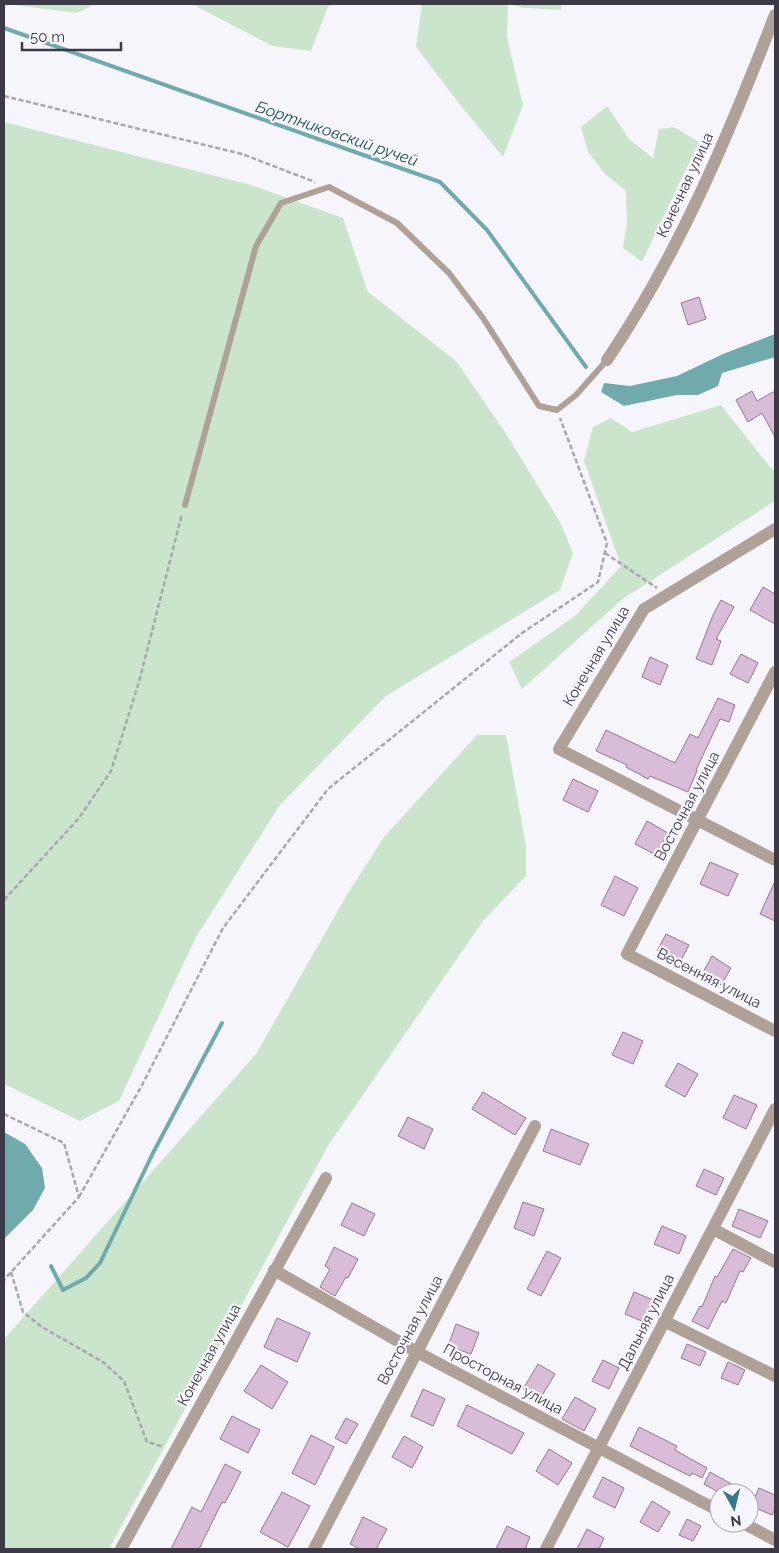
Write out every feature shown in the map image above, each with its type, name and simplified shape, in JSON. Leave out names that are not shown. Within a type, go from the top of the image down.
[{"type":"street","name":"Конечная улица","points":[[607,360],[630,326],[683,230],[742,100],[775,15]]},
{"type":"street","name":"Конечная улица","points":[[698,819],[559,749],[644,609],[775,529]]},
{"type":"street","name":"Восточная улица","points":[[628,954],[775,672]]},
{"type":"street","points":[[698,819],[775,860]]},
{"type":"street","name":"Весенняя улица","points":[[628,954],[775,1031]]},
{"type":"street","name":"Дальняя улица","points":[[546,1549],[775,1109]]},
{"type":"street","name":"Восточная улица","points":[[314,1549],[535,1126]]},
{"type":"street","name":"Конечная улица","points":[[121,1549],[326,1178]]},
{"type":"street","points":[[713,1229],[775,1262]]},
{"type":"street","name":"Просторная улица","points":[[274,1270],[417,1352],[709,1506]]},
{"type":"street","points":[[664,1321],[775,1376]]},
{"type":"street","points":[[759,1532],[775,1540]]},
{"type":"lane","points":[[185,505],[256,246],[281,203],[328,187],[396,223],[449,273],[483,318],[539,406],[557,410],[576,394],[607,360]]},
{"type":"path","points":[[4,96],[242,154],[328,187]]},
{"type":"path","points":[[4,1280],[79,1197],[141,1087],[223,928],[328,788],[522,633],[598,582],[607,543],[557,410]]},
{"type":"path","points":[[4,900],[79,818],[111,770],[139,682],[185,505]]},
{"type":"path","points":[[605,553],[656,586]]},
{"type":"path","points":[[4,1114],[64,1143],[79,1197]]},
{"type":"path","points":[[11,1272],[23,1312],[42,1327],[103,1362],[124,1381],[147,1442],[174,1450]]},
{"type":"green space","points":[[8,4],[96,4],[76,13]]},
{"type":"green space","points":[[192,4],[333,4],[328,7],[311,51],[272,46]]},
{"type":"green space","points":[[422,4],[508,4],[507,37],[523,105],[503,157],[416,47]]},
{"type":"green space","points":[[508,4],[561,4],[561,10],[525,8]]},
{"type":"green space","points":[[607,106],[629,139],[653,158],[659,129],[674,127],[699,142],[642,262],[623,248],[627,223],[626,191],[605,174],[588,152],[581,127]]},
{"type":"green space","points":[[4,122],[251,185],[343,218],[368,292],[456,361],[505,432],[560,522],[573,553],[560,590],[386,696],[280,805],[196,937],[119,1101],[80,1121],[4,1084]]},
{"type":"green space","points":[[721,405],[770,467],[775,470],[775,501],[624,598],[522,689],[509,662],[575,616],[621,566],[584,461],[593,427],[611,418],[632,432]]},
{"type":"green space","points":[[477,735],[506,735],[526,846],[526,876],[483,921],[329,1144],[109,1549],[4,1549],[4,1339],[256,1054],[348,893],[384,837]]},
{"type":"water","points":[[775,334],[775,357],[722,373],[718,386],[698,395],[677,395],[624,406],[601,392],[604,383],[630,386],[677,376],[723,354]]},
{"type":"water","points":[[4,1132],[25,1144],[42,1168],[45,1188],[33,1210],[4,1239]]},
{"type":"building","points":[[699,297],[706,319],[688,325],[681,303]]},
{"type":"building","points":[[752,391],[757,401],[775,391],[775,437],[762,413],[748,422],[736,400]]},
{"type":"building","points":[[763,587],[775,594],[775,624],[750,610]]},
{"type":"building","points":[[721,600],[734,607],[716,639],[721,641],[712,665],[696,659],[713,615]]},
{"type":"building","points":[[741,654],[758,663],[748,683],[730,674]]},
{"type":"building","points":[[650,657],[668,665],[660,685],[642,677]]},
{"type":"building","points":[[718,698],[735,705],[729,722],[720,719],[696,770],[688,792],[650,776],[648,779],[626,767],[627,765],[596,751],[606,730],[675,763],[690,734],[698,738]]},
{"type":"building","points":[[573,779],[598,791],[588,812],[563,800]]},
{"type":"building","points":[[647,821],[668,833],[656,855],[635,844]]},
{"type":"building","points":[[710,862],[738,874],[728,896],[700,884]]},
{"type":"building","points":[[615,876],[638,888],[624,916],[601,905]]},
{"type":"building","points":[[775,881],[775,921],[760,914]]},
{"type":"building","points":[[666,934],[689,945],[680,962],[657,951]]},
{"type":"building","points":[[712,956],[731,968],[721,985],[702,974]]},
{"type":"building","points":[[623,1032],[643,1041],[633,1064],[612,1055]]},
{"type":"building","points":[[678,1063],[698,1074],[685,1097],[665,1086]]},
{"type":"building","points":[[483,1092],[526,1118],[515,1135],[472,1109]]},
{"type":"building","points":[[734,1095],[757,1105],[746,1129],[723,1118]]},
{"type":"building","points":[[408,1117],[433,1129],[424,1149],[398,1136]]},
{"type":"building","points":[[551,1129],[589,1144],[580,1165],[543,1151]]},
{"type":"building","points":[[704,1169],[724,1178],[716,1195],[696,1186]]},
{"type":"building","points":[[523,1202],[544,1209],[534,1236],[514,1228]]},
{"type":"building","points":[[352,1203],[375,1214],[364,1236],[341,1225]]},
{"type":"building","points":[[739,1209],[768,1221],[760,1238],[732,1226]]},
{"type":"building","points":[[662,1226],[686,1236],[679,1254],[654,1244]]},
{"type":"building","points":[[334,1247],[358,1259],[348,1278],[346,1277],[335,1296],[320,1287],[330,1269],[325,1266]]},
{"type":"building","points":[[733,1249],[751,1258],[743,1272],[740,1271],[726,1303],[722,1301],[708,1329],[692,1321],[700,1306],[702,1307],[715,1276],[717,1277]]},
{"type":"building","points":[[547,1251],[561,1258],[541,1296],[527,1289]]},
{"type":"building","points":[[634,1292],[653,1300],[644,1322],[625,1314]]},
{"type":"building","points":[[277,1318],[310,1333],[297,1362],[264,1347]]},
{"type":"building","points":[[456,1324],[479,1333],[471,1354],[448,1346]]},
{"type":"building","points":[[687,1344],[706,1352],[700,1366],[681,1358]]},
{"type":"building","points":[[603,1360],[619,1368],[609,1389],[592,1381]]},
{"type":"building","points":[[728,1362],[745,1370],[738,1385],[721,1378]]},
{"type":"building","points":[[538,1364],[555,1374],[540,1399],[523,1389]]},
{"type":"building","points":[[261,1365],[288,1382],[272,1409],[244,1391]]},
{"type":"building","points":[[423,1389],[445,1399],[433,1426],[411,1416]]},
{"type":"building","points":[[575,1397],[596,1409],[584,1431],[562,1419]]},
{"type":"building","points":[[467,1405],[524,1433],[512,1454],[457,1426]]},
{"type":"building","points":[[232,1416],[260,1430],[248,1453],[220,1439]]},
{"type":"building","points":[[346,1418],[358,1424],[346,1444],[335,1438]]},
{"type":"building","points":[[639,1427],[677,1446],[675,1450],[707,1468],[702,1478],[692,1473],[690,1476],[630,1446]]},
{"type":"building","points":[[311,1435],[334,1447],[315,1485],[292,1473]]},
{"type":"building","points":[[404,1436],[423,1447],[412,1468],[392,1457]]},
{"type":"building","points":[[549,1449],[572,1463],[558,1485],[536,1471]]},
{"type":"building","points":[[225,1464],[241,1472],[225,1503],[222,1502],[199,1549],[171,1549],[192,1507],[201,1512]]},
{"type":"building","points":[[710,1472],[730,1483],[709,1483],[709,1487],[704,1484]]},
{"type":"building","points":[[603,1477],[624,1488],[615,1508],[593,1497]]},
{"type":"building","points":[[759,1488],[775,1495],[775,1508],[772,1515],[759,1509]]},
{"type":"building","points":[[282,1492],[310,1506],[288,1547],[260,1532]]},
{"type":"building","points":[[652,1501],[670,1512],[658,1532],[640,1522]]},
{"type":"building","points":[[363,1517],[387,1529],[376,1549],[360,1549],[350,1544]]},
{"type":"building","points":[[687,1519],[701,1526],[693,1541],[679,1535]]},
{"type":"building","points":[[507,1526],[530,1537],[525,1549],[496,1549]]},
{"type":"building","points":[[587,1529],[604,1538],[599,1549],[577,1549]]},
{"type":"waterway","name":"Бортниковский ручей","points":[[4,28],[440,182],[487,230],[586,367]]},
{"type":"waterway","points":[[51,1266],[63,1290],[86,1278],[100,1263],[153,1153],[222,1023]]}]
